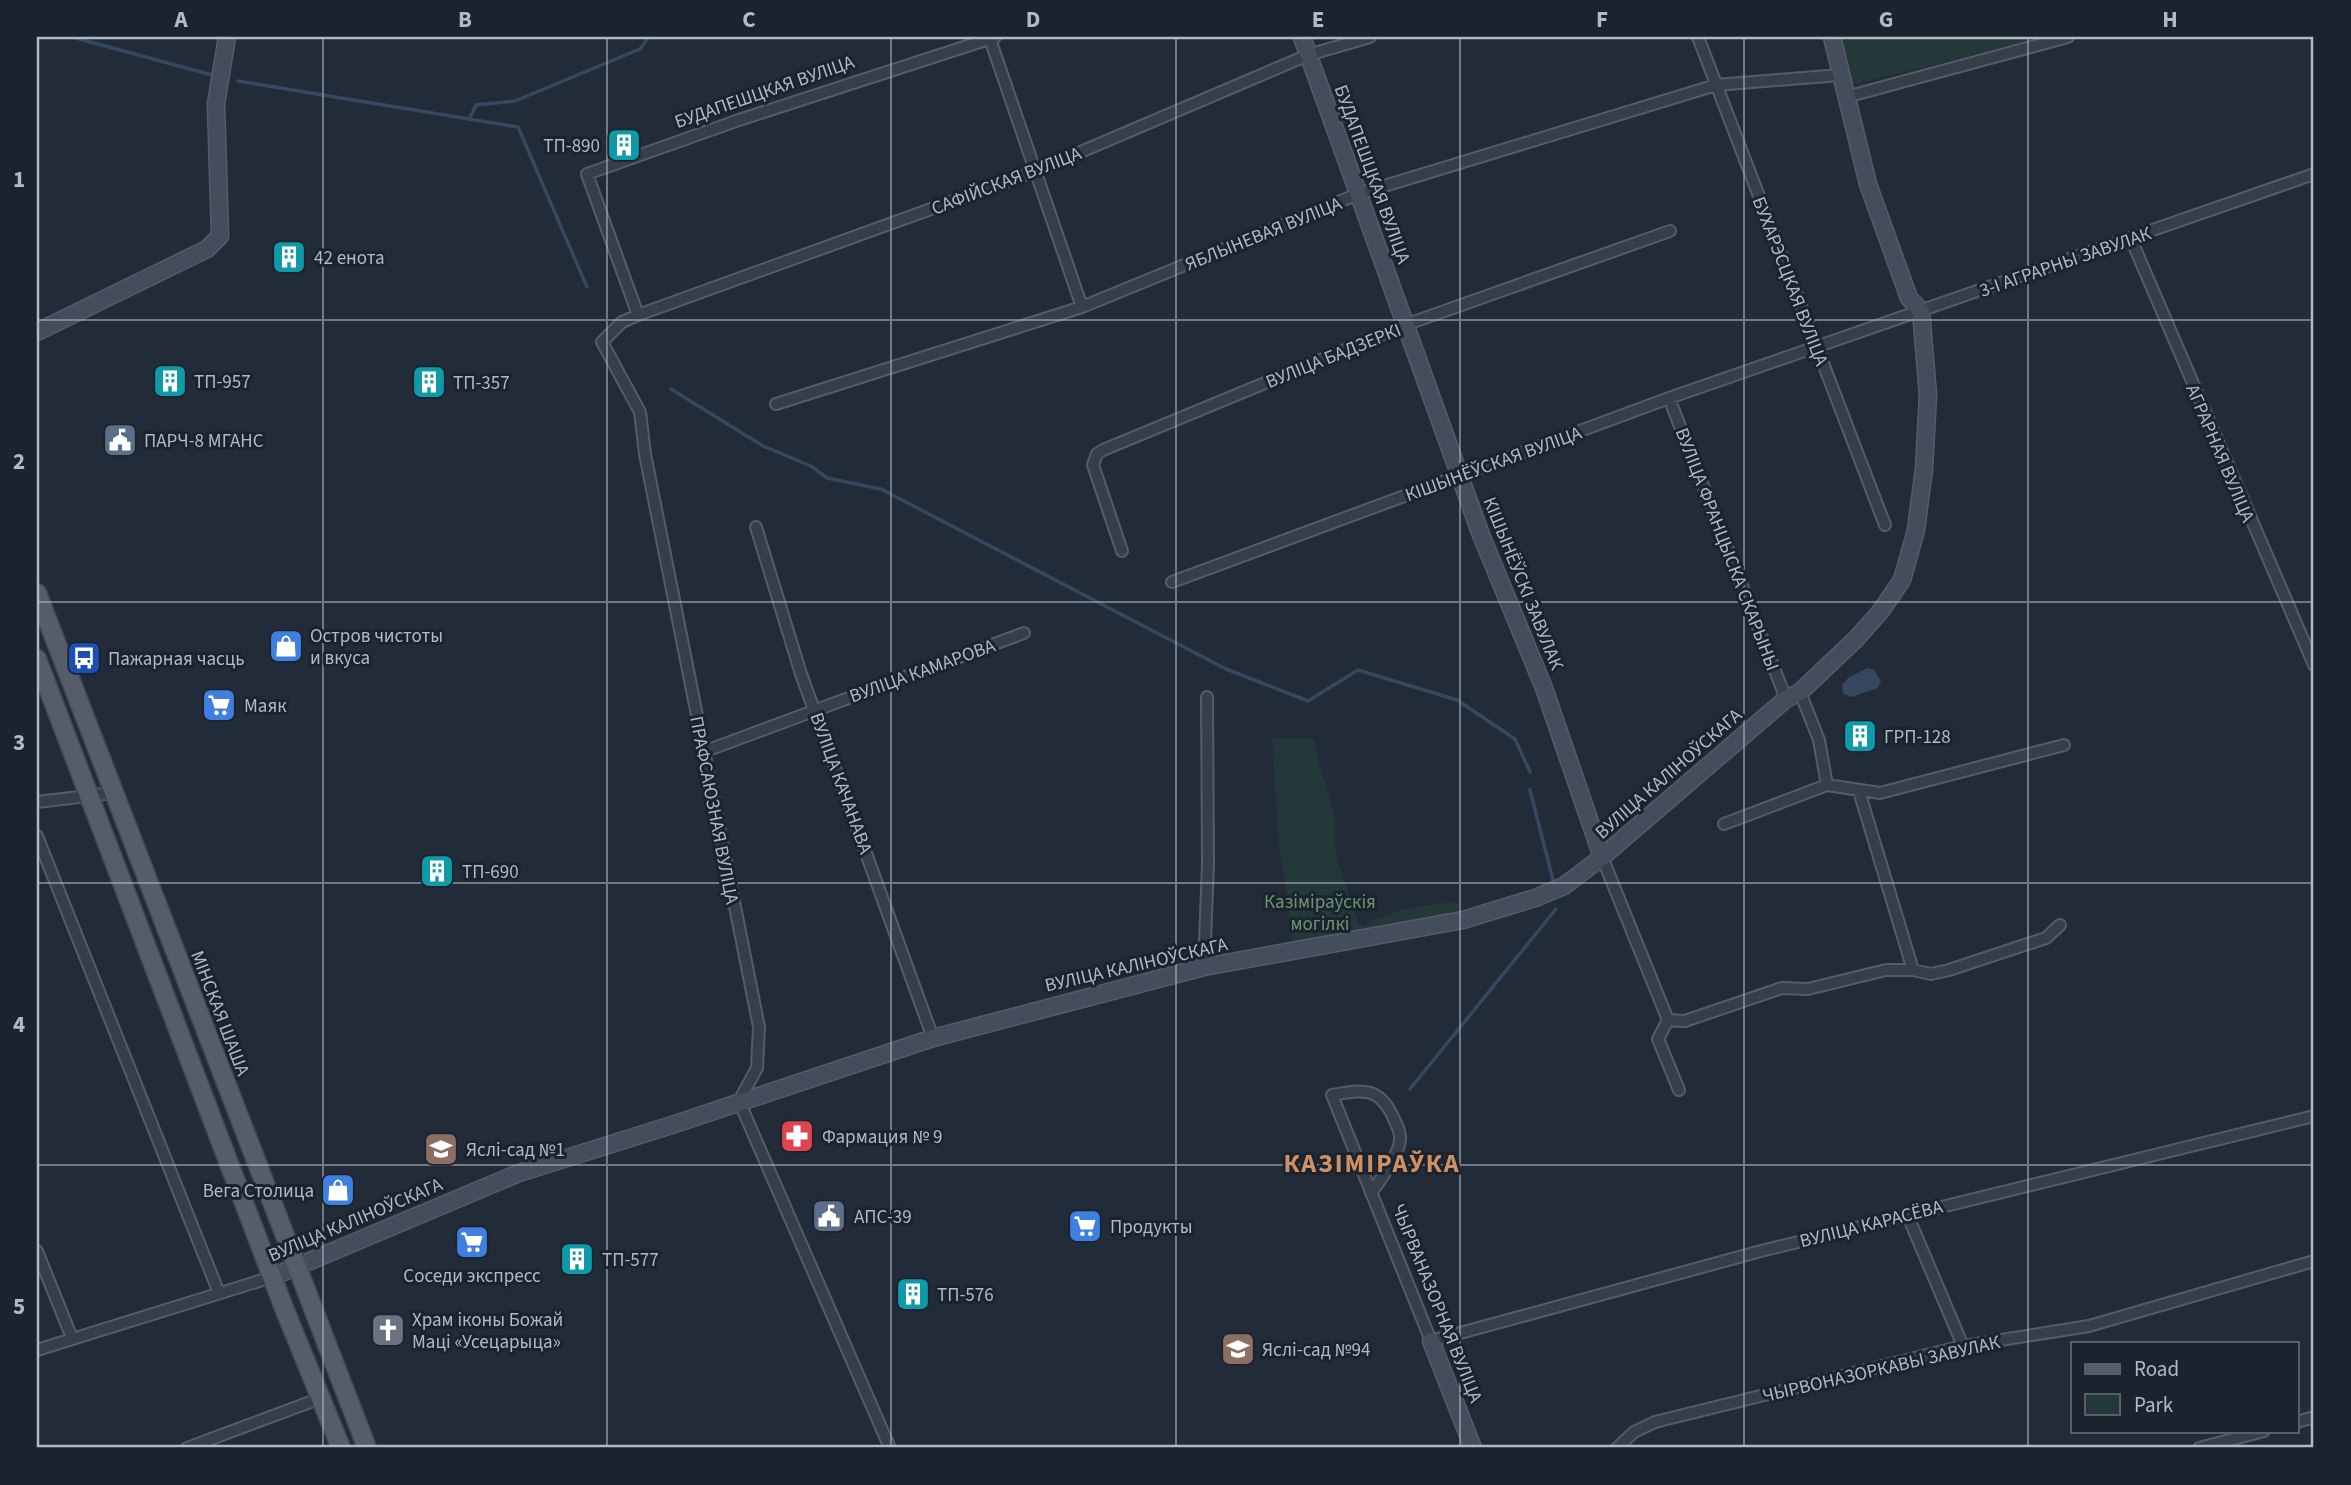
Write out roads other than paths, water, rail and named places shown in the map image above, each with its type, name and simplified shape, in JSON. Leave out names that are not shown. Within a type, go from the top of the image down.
[{"type":"main road","points":[[37,332],[207,249],[220,236],[216,104],[227,37]]},
{"type":"main road","name":"БУДАПЕШЦКАЯ ВУЛІЦА","points":[[1301,37],[1405,325]]},
{"type":"main road","points":[[1832,37],[1868,184],[1909,298],[1920,311]]},
{"type":"main road","name":"ВУЛІЦА КАЛІНОЎСКАГА","points":[[272,1277],[519,1172],[933,1038],[1204,967],[1464,919],[1535,898],[1564,886],[1793,696],[1856,639],[1880,612],[1902,580],[1916,530],[1924,468],[1928,395],[1920,311]]},
{"type":"main road","name":"КІШЫНЁЎСКІ ЗАВУЛАК","points":[[1405,325],[1504,596],[1544,688],[1602,857]]},
{"type":"main road","name":"МІНСКАЯ ШАША","points":[[37,593],[367,1448]]},
{"type":"main road","points":[[37,659],[272,1277],[341,1448]]},
{"type":"main road","name":"ЧЫРВАНАЗОРНАЯ ВУЛІЦА","points":[[1431,1341],[1473,1448]]},
{"type":"street","name":"САФІЙСКАЯ ВУЛІЦА","points":[[638,315],[1036,171],[1308,55],[1370,37]]},
{"type":"street","name":"БУХАРЭСЦКАЯ ВУЛІЦА","points":[[1698,37],[1885,525]]},
{"type":"street","points":[[1846,97],[2068,37]]},
{"type":"street","points":[[992,38],[1082,307]]},
{"type":"street","name":"БУДАПЕШЦКАЯ ВУЛІЦА","points":[[638,315],[587,174],[739,120],[992,38]]},
{"type":"street","name":"ЯБЛЫНЕВАЯ ВУЛІЦА","points":[[776,404],[1082,307],[1358,194],[1716,85],[1840,75]]},
{"type":"street","name":"3-І АГРАРНЫ ЗАВУЛАК","points":[[1816,347],[2314,174]]},
{"type":"street","name":"ВУЛІЦА БАДЗЕРКІ","points":[[1122,551],[1093,465],[1097,454],[1405,325],[1670,231]]},
{"type":"street","name":"АГРАРНАЯ ВУЛІЦА","points":[[2131,239],[2314,665]]},
{"type":"street","name":"ПРАФСАЮЗНАЯ ВУЛІЦА","points":[[638,315],[622,322],[602,342],[639,412],[758,1027],[757,1068],[739,1101]]},
{"type":"street","name":"КІШЫНЁЎСКАЯ ВУЛІЦА","points":[[1171,582],[1669,398],[1816,347]]},
{"type":"street","name":"ВУЛІЦА ФРАНЦЫСКА СКАРЫНЫ","points":[[1669,398],[1793,696],[1819,740],[1827,785]]},
{"type":"street","name":"ВУЛІЦА КАЧАНАВА","points":[[756,527],[815,710],[933,1038]]},
{"type":"street","name":"ВУЛІЦА КАМАРОВА","points":[[703,752],[1024,633]]},
{"type":"street","points":[[1204,967],[1208,864],[1207,697]]},
{"type":"street","points":[[1724,824],[1827,785],[1880,793],[2064,745]]},
{"type":"street","points":[[1859,791],[1913,970]]},
{"type":"street","points":[[37,802],[113,793]]},
{"type":"street","points":[[37,836],[219,1293]]},
{"type":"street","points":[[1602,857],[1668,1020],[1658,1039],[1679,1090]]},
{"type":"street","points":[[1668,1020],[1685,1021],[1783,988],[1808,989],[1886,970],[1913,970],[1931,974],[1949,970],[2046,939],[2060,925]]},
{"type":"street","name":"ЧЫРВАНАЗОРНАЯ ВУЛІЦА","points":[[1371,1193],[1384,1175],[1400,1140],[1399,1129],[1386,1100],[1379,1094],[1348,1092],[1332,1095],[1371,1193],[1431,1341]]},
{"type":"street","points":[[739,1101],[890,1448]]},
{"type":"street","name":"ВУЛІЦА КАРАСЁВА","points":[[1431,1341],[1907,1214],[2314,1116]]},
{"type":"street","points":[[1907,1214],[1963,1346]]},
{"type":"street","points":[[37,1251],[72,1338]]},
{"type":"street","name":"ЧЫРВОНАЗОРКАВЫ ЗАВУЛАК","points":[[1616,1448],[1634,1432],[1655,1422],[1963,1346],[2089,1326],[2314,1261]]},
{"type":"street","name":"ВУЛІЦА КАЛІНОЎСКАГА","points":[[37,1350],[272,1277]]},
{"type":"street","points":[[187,1448],[321,1398]]},
{"type":"street","points":[[2199,1448],[2260,1432]]},
{"type":"water","points":[[1868,668],[1874,670],[1881,681],[1878,688],[1851,697],[1843,693],[1842,685],[1849,677]]},
{"type":"waterway","points":[[72,37],[212,75]]},
{"type":"waterway","points":[[470,118],[476,105],[515,101],[640,49],[649,37]]},
{"type":"waterway","points":[[238,81],[518,127],[587,287]]},
{"type":"waterway","points":[[671,389],[763,446],[811,466],[827,478],[881,489],[1226,669],[1308,701],[1358,670],[1457,700],[1515,739],[1530,772]]},
{"type":"waterway","points":[[1530,790],[1553,880]]},
{"type":"waterway","points":[[1410,1089],[1556,909]]},
{"type":"place","name":"ТП-890","points":[[624,145]]},
{"type":"place","name":"42 енота","points":[[289,257]]},
{"type":"place","name":"ТП-957","points":[[170,381]]},
{"type":"place","name":"ТП-357","points":[[429,382]]},
{"type":"place","name":"ПАРЧ-8 МГАНС","points":[[120,440]]},
{"type":"place","name":"Остров чистоты и вкуса","points":[[286,646]]},
{"type":"place","name":"Пажарная часць","points":[[84,658]]},
{"type":"place","name":"Маяк","points":[[219,705]]},
{"type":"place","name":"ГРП-128","points":[[1860,736]]},
{"type":"place","name":"ТП-690","points":[[437,871]]},
{"type":"place","name":"Фармация № 9","points":[[797,1136]]},
{"type":"place","name":"Яслі-сад №1","points":[[441,1149]]},
{"type":"place","name":"Вега Столица","points":[[338,1190]]},
{"type":"place","name":"АПС-39","points":[[829,1216]]},
{"type":"place","name":"Продукты","points":[[1085,1226]]},
{"type":"place","name":"Соседи экспресс","points":[[472,1242]]},
{"type":"place","name":"ТП-577","points":[[577,1259]]},
{"type":"place","name":"ТП-576","points":[[913,1294]]},
{"type":"place","name":"Храм іконы Божай Маці «Усецарыца»","points":[[388,1330]]},
{"type":"place","name":"Яслі-сад №94","points":[[1238,1349]]},
{"type":"district","name":"КАЗІМІРАЎКА","points":[[1372,1163]]},
{"type":"park label","name":"Казіміраўскія могілкі","points":[[1320,912]]}]
